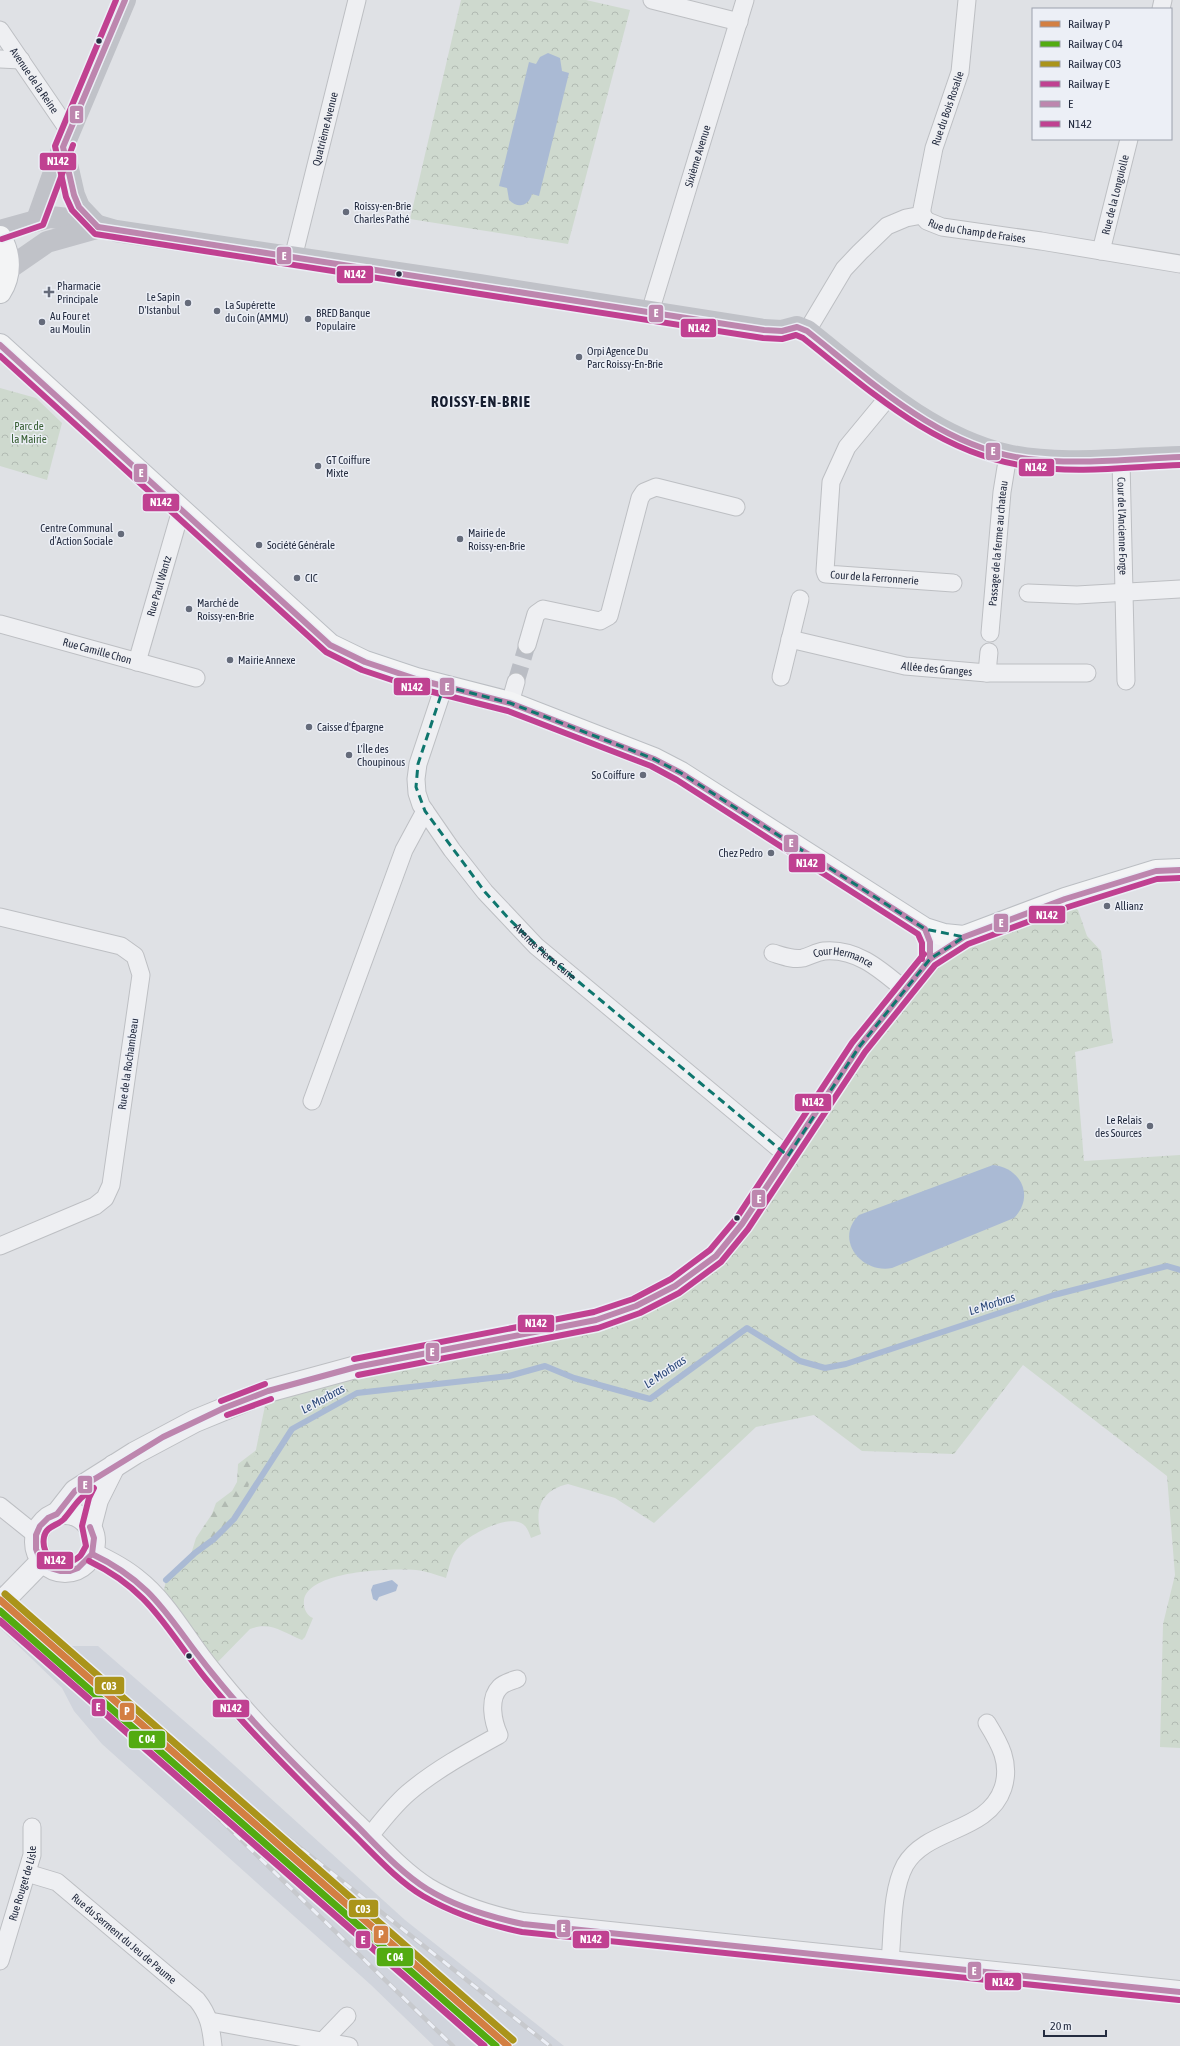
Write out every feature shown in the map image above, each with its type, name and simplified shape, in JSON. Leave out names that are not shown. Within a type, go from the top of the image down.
[{"type":"main road","points":[[37,220],[66,139],[125,0]]},
{"type":"main road","points":[[66,139],[74,195],[79,207],[98,227]]},
{"type":"main road","points":[[0,231],[50,217],[78,220],[98,227],[293,258],[479,284],[764,330],[778,331],[798,327],[807,331],[890,395],[935,427],[977,446],[1008,455],[1031,458],[1121,460],[1180,457]]},
{"type":"main road","points":[[8,269],[47,242],[98,227]]},
{"type":"main road","points":[[0,237],[7,253],[8,269],[0,292]]},
{"type":"main road","points":[[0,345],[330,645],[365,662],[444,686],[510,703],[654,758],[681,773],[925,929],[944,935],[964,937],[1065,899],[1156,871],[1180,870]]},
{"type":"street","name":"Quatrième Avenue","points":[[293,258],[357,0]]},
{"type":"street","points":[[652,0],[739,22]]},
{"type":"street","name":"Sixième Avenue","points":[[650,312],[745,0]]},
{"type":"street","name":"Rue du Bois Rosalie","points":[[922,215],[931,162],[960,72],[967,0]]},
{"type":"street","name":"Avenue de la Reine","points":[[0,30],[21,60],[66,139]]},
{"type":"street","points":[[0,59],[21,60]]},
{"type":"street","name":"Rue de la Longuiolle","points":[[1101,251],[1129,140]]},
{"type":"street","name":"Rue du Champ de Fraises","points":[[807,331],[844,269],[857,255],[887,226],[906,218],[922,215],[929,222],[942,228],[1041,241],[1180,264]]},
{"type":"street","name":"Cour de la Ferronnerie","points":[[890,395],[847,447],[831,482],[824,571],[826,574],[953,583]]},
{"type":"street","name":"Passage de la ferme au chateau","points":[[990,633],[1002,492],[1008,455]]},
{"type":"street","name":"Cour de l'Ancienne Forge","points":[[1121,460],[1126,681]]},
{"type":"street","points":[[527,645],[536,614],[543,609],[597,621],[609,616],[640,498],[644,492],[656,487],[736,507]]},
{"type":"street","name":"Rue Paul Wantz","points":[[137,662],[181,510]]},
{"type":"street","points":[[1028,593],[1077,595],[1180,588]]},
{"type":"street","points":[[781,677],[800,599]]},
{"type":"street","name":"Rue Camille Chon","points":[[0,624],[196,678]]},
{"type":"street","name":"Allée des Granges","points":[[790,639],[905,666],[987,673],[1087,673]]},
{"type":"street","points":[[987,673],[989,652]]},
{"type":"street","points":[[510,703],[516,682]]},
{"type":"street","name":"Avenue Pierre Curie","points":[[444,686],[416,774],[417,793],[424,811],[485,892],[536,946],[788,1156]]},
{"type":"street","points":[[312,1101],[404,850],[424,811]]},
{"type":"street","name":"Rue de la Rochambeau","points":[[0,917],[121,946],[135,956],[140,967],[141,975],[110,1186],[107,1195],[95,1206],[0,1246]]},
{"type":"street","points":[[925,929],[930,942],[930,959]]},
{"type":"street","points":[[57,1514],[76,1491],[156,1441],[195,1421],[268,1391],[356,1367],[596,1320],[636,1306],[675,1286],[716,1256],[742,1224],[859,1047],[930,959],[964,937]]},
{"type":"street","name":"Cour Hermance","points":[[773,953],[798,958],[822,951],[834,950],[848,953],[861,957],[874,965],[905,990]]},
{"type":"street","points":[[90,1527],[97,1500],[114,1466]]},
{"type":"street","points":[[0,1506],[36,1535]]},
{"type":"street","points":[[57,1514],[74,1514],[83,1519],[90,1527],[94,1538],[92,1554],[86,1562],[70,1571],[60,1572],[41,1562],[36,1549],[36,1535],[40,1526],[48,1518],[57,1514]]},
{"type":"street","points":[[92,1554],[136,1580],[161,1605],[209,1671],[249,1718],[278,1750],[369,1837],[397,1866],[426,1888],[458,1905],[489,1917],[523,1924],[1180,1992]]},
{"type":"street","points":[[0,1604],[41,1562]]},
{"type":"street","points":[[369,1837],[407,1794],[423,1781],[458,1758],[499,1735],[494,1721],[494,1698],[500,1686],[517,1679]]},
{"type":"street","points":[[890,1961],[896,1890],[906,1865],[920,1849],[974,1821],[986,1813],[995,1804],[1001,1793],[1005,1779],[1006,1765],[1000,1745],[987,1723]]},
{"type":"street","name":"Rue Rouget de Lisle","points":[[0,1961],[32,1855],[32,1827]]},
{"type":"street","name":"Rue du Serment du Jeu de Paume","points":[[27,1873],[57,1882],[197,2000],[206,2011],[210,2021],[213,2046]]},
{"type":"street","points":[[322,2042],[347,2016]]},
{"type":"street","points":[[210,2021],[349,2046]]},
{"type":"highlighted area","points":[[444,686],[510,703],[654,759],[681,773],[925,929],[964,937],[930,959],[859,1047],[788,1156],[550,958],[509,919],[485,892],[425,811],[416,787],[418,764]]},
{"type":"shaded area","points":[[0,1585],[70,1646],[98,1646],[213,1746],[405,1920],[564,2046],[434,2046],[371,1985],[102,1744],[74,1711],[62,1688],[0,1628]]},
{"type":"green space","points":[[461,0],[586,0],[630,10],[568,244],[410,219]]},
{"type":"green space","name":"Parc de la Mairie","points":[[0,388],[36,398],[62,423],[47,480],[0,466]]},
{"type":"green space","points":[[1065,899],[1078,910],[1087,936],[1101,951],[1113,1043],[1075,1052],[1084,1161],[1180,1155],[1180,1748],[1160,1747],[1163,1624],[1175,1575],[1167,1476],[1023,1365],[954,1454],[862,1451],[814,1415],[756,1427],[654,1523],[615,1498],[568,1484],[551,1491],[542,1502],[538,1517],[541,1534],[531,1538],[524,1525],[514,1521],[496,1524],[486,1528],[469,1538],[457,1549],[446,1578],[431,1573],[405,1569],[353,1573],[320,1582],[309,1590],[304,1600],[304,1605],[308,1615],[313,1618],[305,1637],[302,1640],[276,1628],[264,1626],[250,1629],[209,1671],[161,1605],[166,1580],[195,1553],[214,1539],[234,1519],[245,1503],[268,1391],[596,1320],[716,1256],[930,959]]},
{"type":"green space","points":[[259,1448],[250,1506],[177,1576],[188,1564],[196,1538],[212,1514],[216,1503],[232,1491],[237,1482],[238,1464]]},
{"type":"water","points":[[548,53],[560,58],[562,71],[569,73],[539,196],[532,194],[531,198],[526,204],[516,205],[509,200],[507,188],[499,186],[529,62],[536,64],[540,57]]},
{"type":"water","points":[[993,1165],[1003,1167],[1011,1171],[1022,1184],[1024,1201],[1014,1218],[892,1268],[870,1266],[854,1253],[850,1244],[849,1234],[852,1224],[859,1215]]},
{"type":"water","points":[[392,1580],[398,1585],[396,1591],[379,1597],[377,1601],[373,1599],[371,1590],[373,1585]]},
{"type":"waterway","name":"Le Morbras","points":[[166,1580],[195,1553],[214,1539],[234,1519],[292,1429],[357,1393],[509,1376],[545,1366],[574,1378],[650,1399],[747,1328],[800,1361],[825,1368],[846,1364],[1054,1295],[1167,1266],[1180,1270]]},
{"type":"tunnel","points":[[516,682],[527,645]]},
{"type":"railway","points":[[51,1644],[134,1716],[550,2046]]},
{"type":"railway","points":[[37,1649],[162,1763],[453,2046]]},
{"type":"rail line","name":"C03","points":[[5,1594],[513,2040]]},
{"type":"rail line","name":"P","points":[[0,1600],[508,2046]]},
{"type":"rail line","name":"E","points":[[0,1621],[484,2046]]},
{"type":"transit line","name":"N142","points":[[116,0],[55,146],[66,197],[72,210],[95,234],[763,338],[782,339],[796,335],[803,338],[880,399],[934,434],[963,448],[994,459],[1026,466],[1064,470],[1180,465]]},
{"type":"transit line","name":"E","points":[[98,227],[79,207],[74,195],[63,147],[125,0]]},
{"type":"transit line","name":"N142","points":[[2,239],[43,225],[73,145]]},
{"type":"transit line","name":"E","points":[[98,227],[764,330],[782,331],[797,327],[807,331],[883,391],[910,410],[937,427],[966,442],[996,452],[1028,459],[1047,461],[1104,461],[1180,457]]},
{"type":"transit line","name":"E","points":[[0,345],[330,645],[365,662],[416,679],[510,703],[654,759],[681,773],[925,929],[930,942],[930,959]]},
{"type":"transit line","name":"N142","points":[[0,356],[326,652],[362,670],[413,687],[508,711],[651,766],[677,780],[918,934],[922,943],[922,959]]},
{"type":"transit line","name":"E","points":[[90,1527],[94,1538],[92,1554],[78,1568],[70,1571],[60,1571],[50,1568],[41,1562],[36,1549],[36,1535],[40,1526],[48,1518],[57,1514],[75,1491],[163,1437],[224,1408],[268,1391],[356,1367],[596,1320],[636,1306],[675,1286],[716,1256],[742,1224],[859,1047],[930,959],[964,937],[1065,899],[1156,871],[1180,870]]},
{"type":"transit line","name":"N142","points":[[358,1375],[598,1328],[640,1313],[679,1293],[721,1262],[748,1229],[865,1052],[935,965],[968,944],[1068,907],[1157,879],[1180,878]]},
{"type":"transit line","name":"N142","points":[[354,1359],[594,1312],[633,1299],[671,1279],[710,1250],[736,1219],[852,1043],[924,954]]},
{"type":"transit line","name":"N142","points":[[221,1401],[265,1384]]},
{"type":"transit line","name":"N142","points":[[227,1415],[271,1399]]},
{"type":"transit line","name":"N142","points":[[94,1488],[89,1498],[82,1526],[86,1546],[80,1556],[67,1562],[60,1562],[49,1557],[44,1545],[45,1533],[49,1528],[64,1519],[80,1499],[94,1488]]},
{"type":"transit line","name":"E","points":[[92,1554],[132,1578],[147,1591],[246,1713],[300,1770],[390,1859],[427,1889],[461,1906],[486,1915],[523,1924],[1180,1992]]},
{"type":"transit line","name":"N142","points":[[89,1561],[128,1585],[142,1598],[167,1627],[206,1679],[258,1738],[384,1865],[403,1882],[423,1896],[459,1913],[497,1926],[522,1932],[1179,2000]]},
{"type":"transit line","points":[[0,1611],[496,2046]]},
{"type":"place","name":"Roissy-en-Brie Charles Pathé","points":[[346,212]]},
{"type":"place","name":"Pharmacie Principale","points":[[49,292]]},
{"type":"place","name":"Le Sapin D'Istanbul","points":[[188,303]]},
{"type":"place","name":"La Supérette du Coin (AMMU)","points":[[217,311]]},
{"type":"place","name":"BRED Banque Populaire","points":[[308,319]]},
{"type":"place","name":"Au Four et au Moulin","points":[[42,322]]},
{"type":"place","name":"Orpi Agence Du Parc Roissy-En-Brie","points":[[579,357]]},
{"type":"place","name":"GT Coiffure Mixte","points":[[318,466]]},
{"type":"place","name":"Centre Communal d’Action Sociale","points":[[121,534]]},
{"type":"place","name":"Mairie de Roissy-en-Brie","points":[[460,539]]},
{"type":"place","name":"Société Générale","points":[[259,545]]},
{"type":"place","name":"CIC","points":[[297,578]]},
{"type":"place","name":"Marché de Roissy-en-Brie","points":[[189,609]]},
{"type":"place","name":"Mairie Annexe","points":[[230,660]]},
{"type":"place","name":"Caisse d'Épargne","points":[[309,727]]},
{"type":"place","name":"L'Île des Choupinous","points":[[349,755]]},
{"type":"place","name":"So Coiffure","points":[[643,775]]},
{"type":"place","name":"Chez Pedro","points":[[771,853]]},
{"type":"place","name":"Allianz","points":[[1107,906]]},
{"type":"place","name":"Le Relais des Sources","points":[[1150,1126]]},
{"type":"district","name":"ROISSY-EN-BRIE","points":[[481,402]]}]
